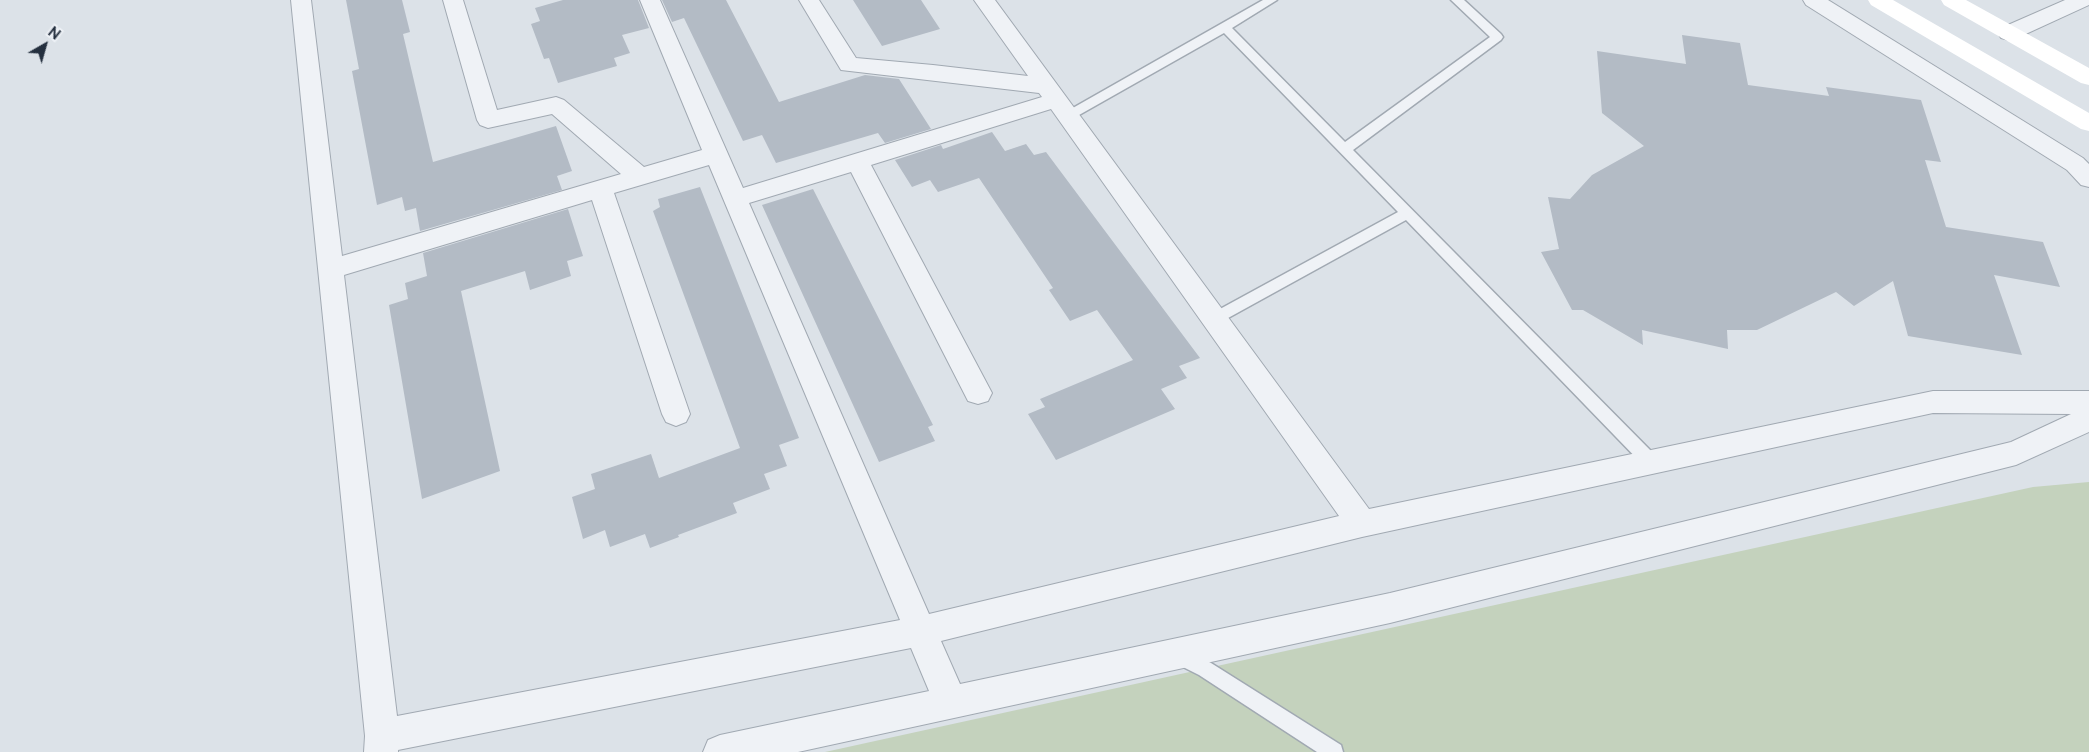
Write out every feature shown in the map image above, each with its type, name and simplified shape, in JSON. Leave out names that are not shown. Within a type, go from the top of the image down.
[{"type":"main road","points":[[1878,0],[2089,123]]},
{"type":"main road","points":[[1951,0],[2089,78]]},
{"type":"street","points":[[302,0],[382,744],[920,631],[1362,524],[1933,402],[2089,403]]},
{"type":"street","points":[[453,0],[488,120],[556,105],[640,177]]},
{"type":"street","points":[[650,0],[951,703]]},
{"type":"street","points":[[809,0],[849,65],[933,72],[1056,100]]},
{"type":"street","points":[[984,0],[1362,524]]},
{"type":"street","points":[[1813,0],[2075,164],[2089,179]]},
{"type":"street","points":[[2009,33],[2082,0]]},
{"type":"street","points":[[735,199],[1056,100]]},
{"type":"street","points":[[331,269],[716,154]]},
{"type":"street","points":[[857,161],[978,393]]},
{"type":"street","points":[[601,189],[676,414]]},
{"type":"street","points":[[720,752],[1390,608],[2016,452],[2089,419]]},
{"type":"lane","points":[[1056,100],[1225,27],[1271,0]]},
{"type":"lane","points":[[1345,149],[1497,37],[1457,0]]},
{"type":"lane","points":[[1225,27],[1652,463]]},
{"type":"lane","points":[[1214,319],[1408,213]]},
{"type":"lane","points":[[1175,654],[1205,668],[1334,752]]},
{"type":"green space","points":[[2089,482],[2089,752],[825,752],[2033,487]]},
{"type":"building","points":[[346,0],[402,0],[410,32],[403,34],[433,162],[556,126],[572,171],[557,176],[562,190],[420,231],[416,208],[405,211],[402,197],[377,205],[352,71],[359,69]]},
{"type":"building","points":[[563,0],[638,0],[649,28],[622,35],[630,53],[614,58],[617,66],[558,83],[549,58],[544,59],[531,24],[540,21],[535,8]]},
{"type":"building","points":[[662,0],[726,0],[779,102],[865,75],[899,79],[931,129],[885,143],[878,133],[776,163],[762,135],[743,141],[684,18],[672,22]]},
{"type":"building","points":[[853,0],[921,0],[940,29],[882,46]]},
{"type":"building","points":[[1682,35],[1740,43],[1748,85],[1829,96],[1826,87],[1921,100],[1941,162],[1925,160],[1946,227],[2043,242],[2060,287],[1994,275],[2022,355],[1908,336],[1893,281],[1854,306],[1836,292],[1757,330],[1727,330],[1728,349],[1642,330],[1643,345],[1583,310],[1572,310],[1541,252],[1559,249],[1548,197],[1570,199],[1592,175],[1644,146],[1602,113],[1597,51],[1686,64]]},
{"type":"building","points":[[992,132],[1005,151],[1026,144],[1034,155],[1046,152],[1200,358],[1179,366],[1187,378],[1161,389],[1175,409],[1056,460],[1028,414],[1045,407],[1040,399],[1133,360],[1097,310],[1070,321],[1049,290],[1053,288],[979,178],[938,192],[930,180],[912,187],[895,160],[941,145],[943,149]]},
{"type":"building","points":[[700,187],[799,438],[779,445],[787,466],[764,474],[770,489],[733,503],[737,513],[678,535],[679,537],[650,548],[645,534],[610,547],[605,530],[583,539],[572,497],[595,489],[591,474],[651,454],[659,478],[740,448],[653,211],[660,207],[658,199]]},
{"type":"building","points":[[813,189],[933,425],[928,427],[935,441],[879,462],[762,205]]},
{"type":"building","points":[[568,209],[583,256],[567,261],[571,276],[530,290],[525,271],[461,291],[500,471],[422,499],[389,305],[408,299],[405,283],[427,276],[423,253]]}]
